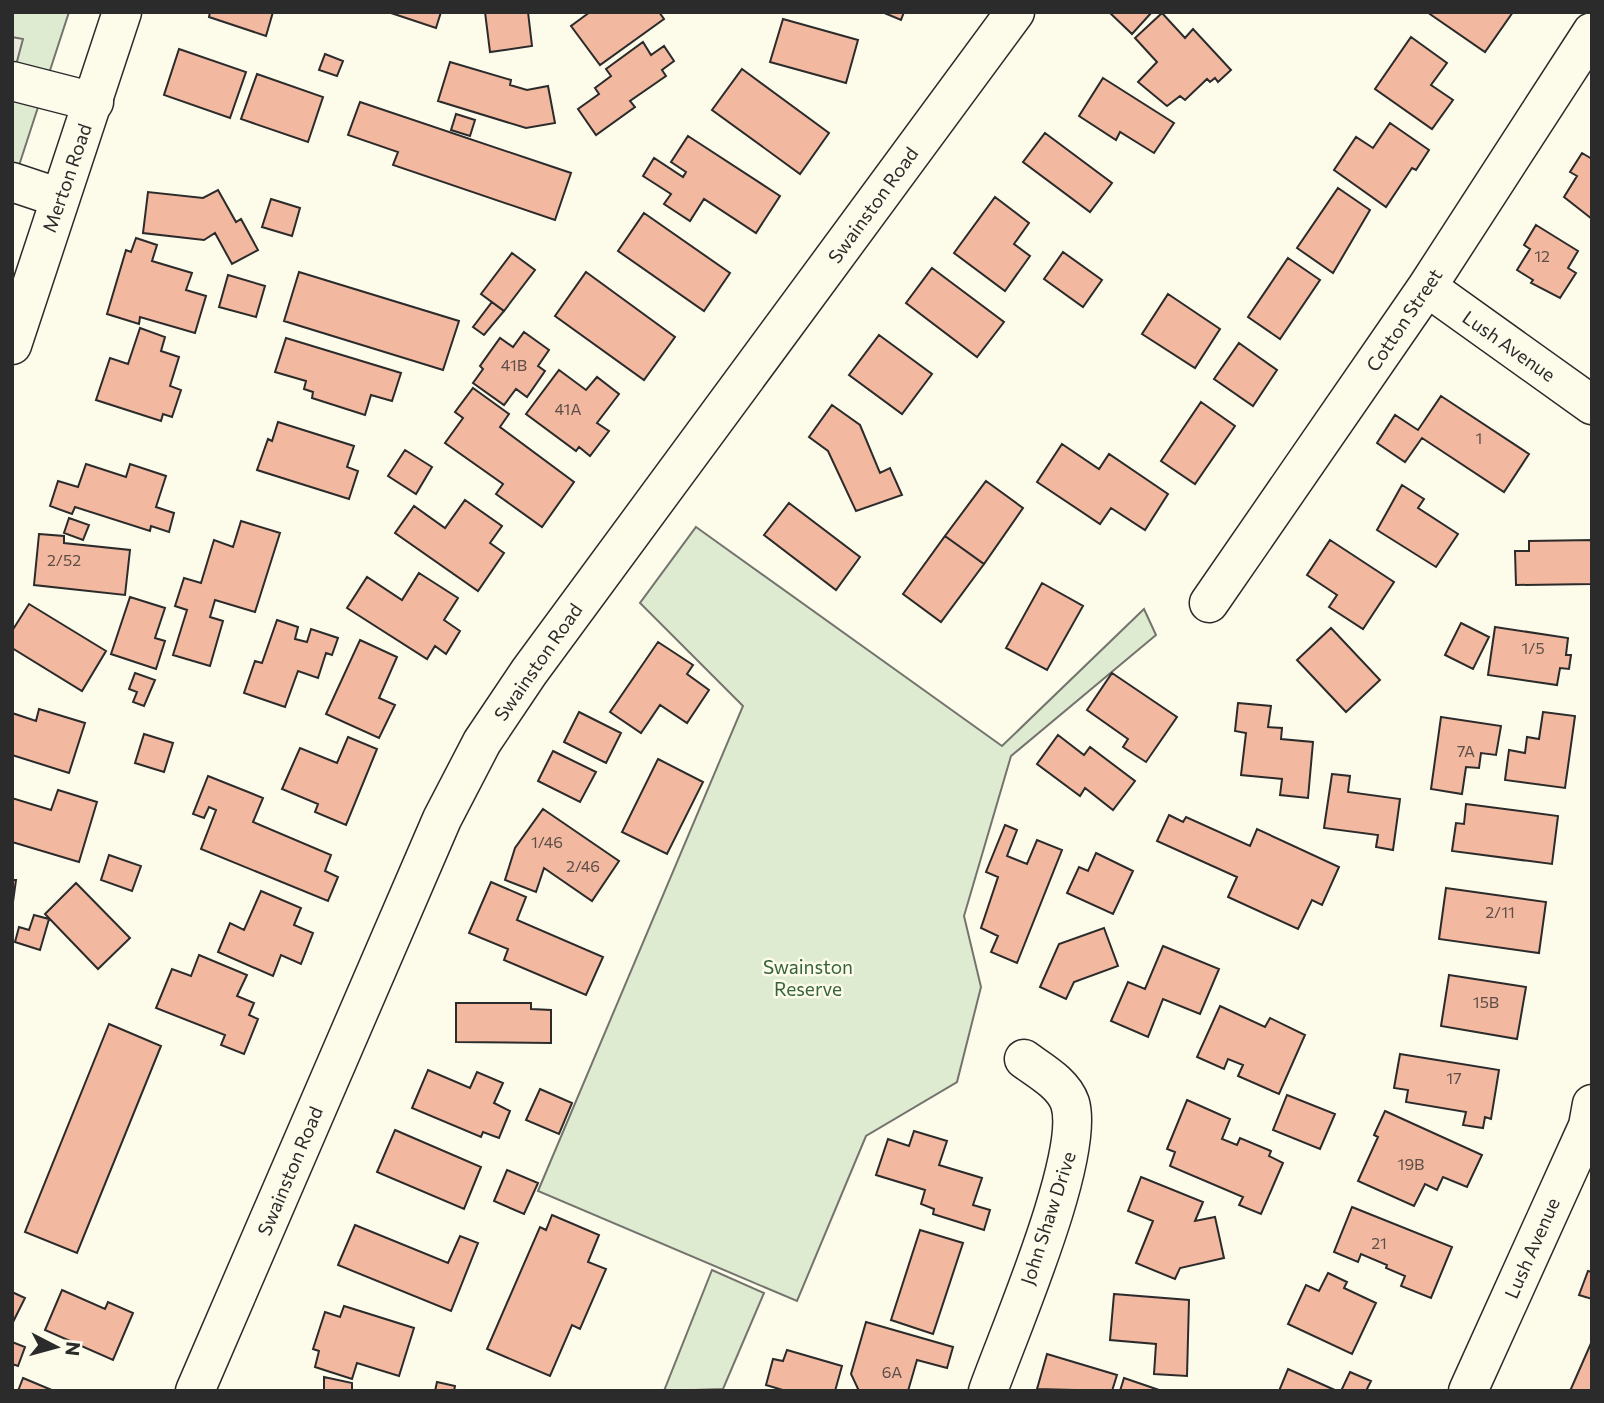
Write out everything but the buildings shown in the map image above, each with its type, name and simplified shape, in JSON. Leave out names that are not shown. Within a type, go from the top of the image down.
[{"type":"street","name":"Merton Road","points":[[12,345],[122,12]]},
{"type":"street","name":"Swainston Road","points":[[195,1391],[442,820],[482,742],[529,672],[1015,12]]},
{"type":"street","name":"Cotton Street","points":[[1209,603],[1427,287],[1592,32]]},
{"type":"street","points":[[12,81],[94,102]]},
{"type":"street","points":[[12,182],[60,198]]},
{"type":"street","name":"Lush Avenue","points":[[1427,287],[1592,405]]},
{"type":"street","name":"John Shaw Drive","points":[[988,1391],[1062,1184],[1072,1143],[1073,1118],[1069,1100],[1055,1082],[1024,1059]]},
{"type":"street","name":"Lush Avenue","points":[[1468,1391],[1588,1126],[1592,1104]]},
{"type":"green space","points":[[12,12],[69,12],[12,187]]},
{"type":"green space","name":"Swainston Reserve","points":[[696,527],[1002,746],[1144,609],[1156,635],[1011,756],[964,916],[981,987],[957,1082],[866,1136],[797,1301],[538,1191],[743,706],[640,603]]},
{"type":"green space","points":[[712,1270],[764,1293],[723,1389],[664,1391]]},
{"type":"shaded area","points":[[12,37],[23,39],[12,80]]}]
